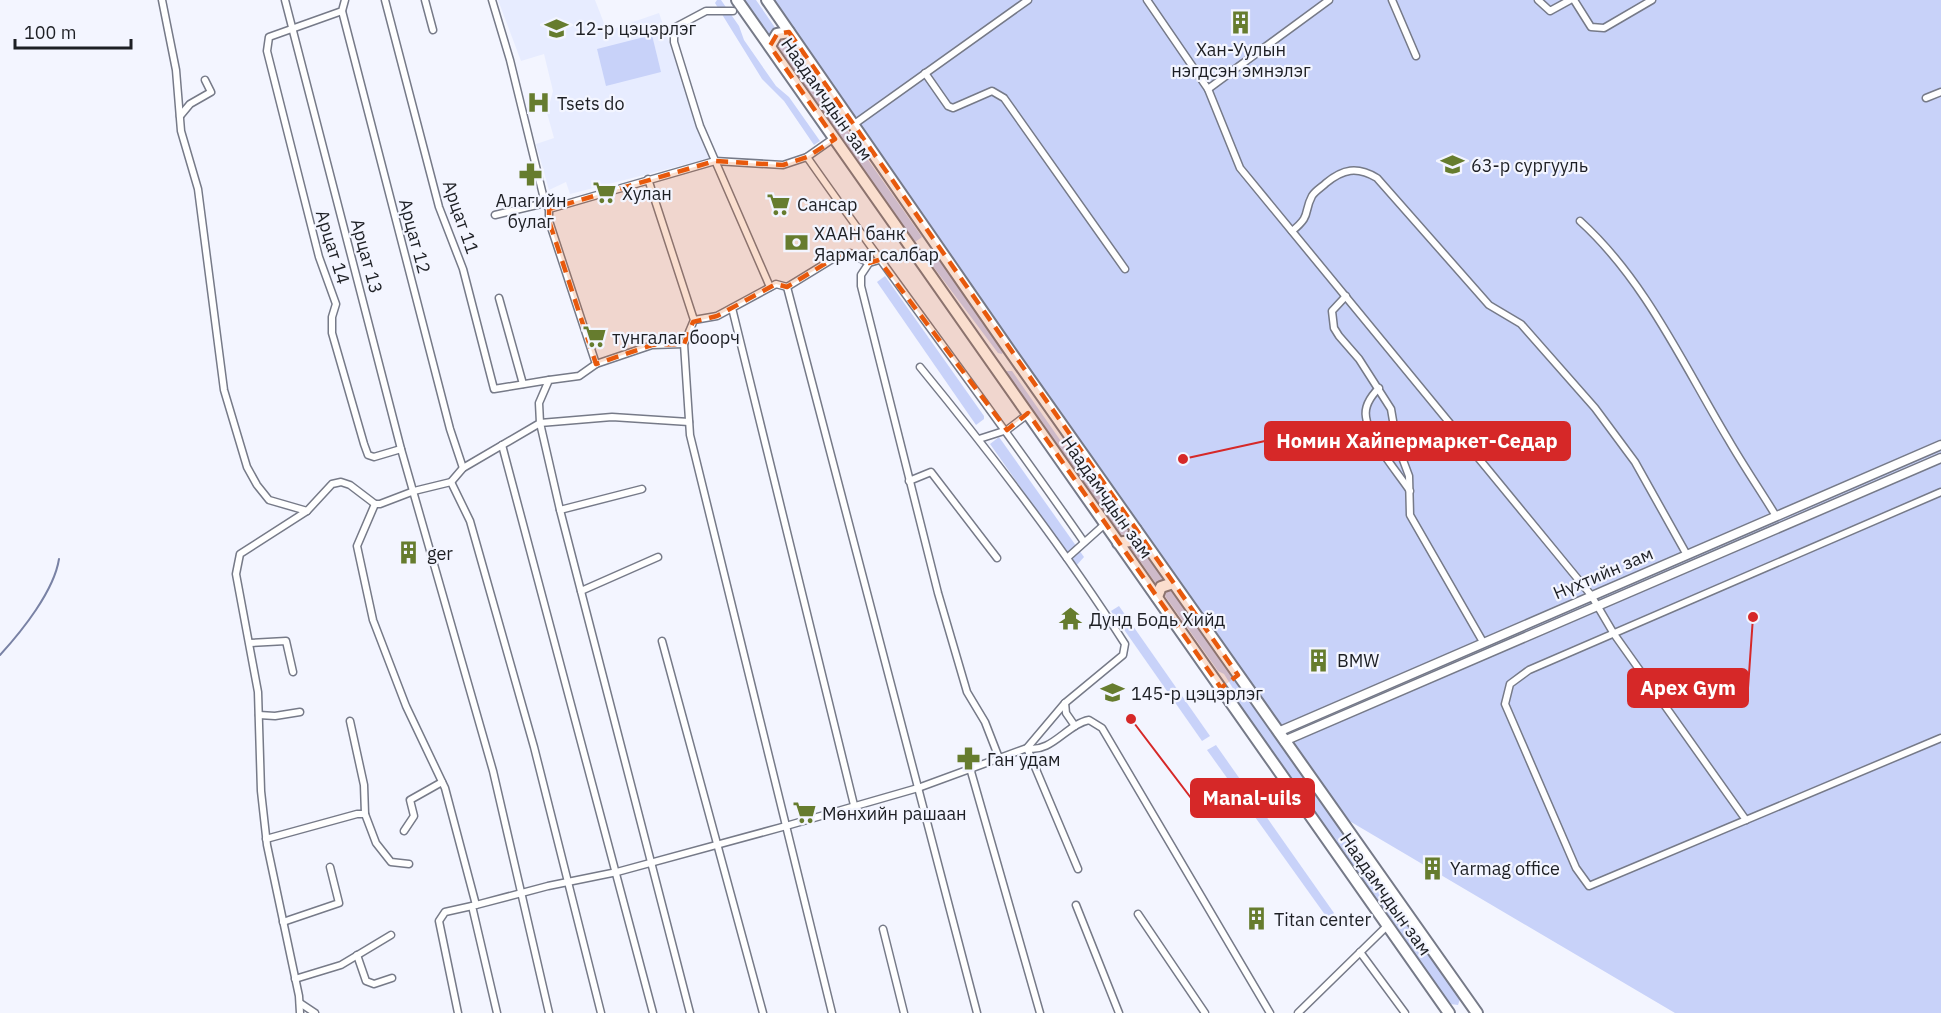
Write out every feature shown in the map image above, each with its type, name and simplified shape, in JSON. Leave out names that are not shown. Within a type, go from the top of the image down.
[{"type":"highway","name":"Наадамчдын зам","points":[[737,0],[1449,1013]]},
{"type":"highway","name":"Наадамчдын зам","points":[[767,0],[852,126],[1474,1009]]},
{"type":"highway","points":[[770,46],[777,34],[789,32]]},
{"type":"highway","points":[[996,366],[1012,354]]},
{"type":"highway","points":[[1118,543],[1130,541],[1136,530]]},
{"type":"highway","points":[[1157,597],[1161,586],[1173,582]]},
{"type":"highway","points":[[1221,688],[1238,675]]},
{"type":"highway","points":[[1462,1013],[1474,1009]]},
{"type":"main road","name":"Нүхтийн зам","points":[[1278,732],[1941,445]]},
{"type":"main road","name":"Нүхтийн зам","points":[[1284,741],[1941,458]]},
{"type":"street","points":[[162,0],[176,70],[184,144],[198,189],[224,390],[247,467],[269,500],[307,511]]},
{"type":"street","name":"Арцат 13","points":[[285,0],[303,78],[401,449],[493,771],[549,1013]]},
{"type":"street","points":[[293,29],[342,12],[345,0]]},
{"type":"street","name":"Арцат 11","points":[[385,0],[439,207],[463,269],[494,389],[579,376],[596,364],[652,345],[684,344]]},
{"type":"street","points":[[425,0],[433,30]]},
{"type":"street","points":[[492,0],[510,60],[549,221],[596,364]]},
{"type":"street","points":[[852,126],[1028,0]]},
{"type":"street","points":[[1147,0],[1208,89],[1240,168],[1591,596],[1614,634],[1746,820]]},
{"type":"street","points":[[1208,89],[1329,0]]},
{"type":"street","points":[[1392,0],[1416,56]]},
{"type":"street","points":[[1538,0],[1550,11],[1572,0],[1591,27],[1595,29],[1604,28],[1652,0]]},
{"type":"street","points":[[733,11],[701,13],[674,30],[674,42],[681,69],[716,161],[770,287]]},
{"type":"street","name":"Арцат 12","points":[[342,12],[450,429],[463,468]]},
{"type":"street","name":"Арцат 14","points":[[293,29],[269,37],[267,51],[319,257],[336,304],[332,317],[332,333],[337,355],[368,455],[374,457],[401,449]]},
{"type":"street","points":[[925,73],[948,106],[953,108],[992,91],[1004,98],[1125,269]]},
{"type":"street","points":[[180,116],[190,104],[211,92],[205,80]]},
{"type":"street","points":[[1926,98],[1941,92]]},
{"type":"street","points":[[495,214],[547,206],[716,161],[783,165],[807,157],[834,138]]},
{"type":"street","points":[[807,157],[879,260],[1007,430],[1083,542]]},
{"type":"street","points":[[1292,231],[1307,216],[1312,195],[1346,169],[1366,171],[1377,178],[1484,299],[1521,324],[1595,408],[1635,462],[1687,555]]},
{"type":"street","points":[[648,179],[694,320],[684,344],[689,422],[832,1013]]},
{"type":"street","points":[[1580,221],[1603,242],[1621,264],[1689,368],[1727,437],[1776,516]]},
{"type":"street","points":[[694,320],[707,319],[776,284],[787,286],[836,257],[850,253],[869,263]]},
{"type":"street","points":[[879,260],[869,263],[861,275],[861,286],[909,481],[967,692],[985,722],[999,758]]},
{"type":"street","points":[[787,286],[976,1013]]},
{"type":"street","points":[[1346,296],[1332,311],[1334,328],[1359,358],[1391,409],[1397,444],[1409,476],[1408,505],[1413,521],[1483,642]]},
{"type":"street","points":[[498,298],[523,384]]},
{"type":"street","points":[[732,308],[854,805]]},
{"type":"street","points":[[458,1013],[439,921],[445,912],[522,892],[617,872],[650,861],[786,826],[918,788],[1027,748],[1065,703],[1123,655],[1125,650],[1108,615],[979,439],[920,367]]},
{"type":"street","points":[[549,380],[539,403],[540,423],[560,510],[690,1013]]},
{"type":"street","points":[[1379,388],[1370,396],[1366,417],[1375,438],[1410,491]]},
{"type":"street","points":[[979,439],[1007,430],[1028,413]]},
{"type":"street","points":[[497,1013],[474,906],[442,783],[406,706],[373,620],[357,546],[375,504],[451,482],[463,468],[540,423],[612,417],[689,422]]},
{"type":"street","points":[[502,445],[653,1013]]},
{"type":"street","points":[[909,481],[931,472],[997,558]]},
{"type":"street","points":[[300,1013],[300,1003],[266,839],[261,791],[259,715],[250,643],[236,574],[240,554],[307,511],[332,484],[341,482],[350,485],[375,504]]},
{"type":"street","points":[[451,482],[473,533],[534,747],[601,1013]]},
{"type":"street","points":[[560,510],[642,489]]},
{"type":"street","points":[[1941,492],[1529,670],[1510,684],[1505,704],[1576,868],[1586,884],[1599,885],[1941,738]]},
{"type":"street","points":[[1067,558],[1105,524]]},
{"type":"street","points":[[581,591],[658,557]]},
{"type":"street","points":[[250,643],[286,641],[293,672]]},
{"type":"street","points":[[662,641],[763,1013]]},
{"type":"street","points":[[1065,703],[1066,713],[1074,726]]},
{"type":"street","points":[[259,715],[275,716],[300,712]]},
{"type":"street","points":[[1027,748],[1035,750],[1047,745],[1074,726],[1089,720],[1102,728],[1270,1013]]},
{"type":"street","points":[[350,721],[364,785],[365,814],[376,843],[390,862],[409,864]]},
{"type":"street","points":[[1027,748],[1078,869]]},
{"type":"street","points":[[970,768],[1040,1013]]},
{"type":"street","points":[[404,831],[414,816],[410,800],[442,783]]},
{"type":"street","points":[[266,839],[357,813],[365,814]]},
{"type":"street","points":[[283,922],[339,903],[330,867]]},
{"type":"street","points":[[1076,905],[1119,1013]]},
{"type":"street","points":[[1137,914],[1205,1013]]},
{"type":"street","points":[[1298,1013],[1388,925]]},
{"type":"street","points":[[883,929],[904,1013]]},
{"type":"street","points":[[295,979],[341,966],[391,935]]},
{"type":"street","points":[[1360,952],[1406,1013]]},
{"type":"street","points":[[357,955],[366,981],[374,984],[392,978]]},
{"type":"street","points":[[300,1003],[315,1013]]},
{"type":"highlighted area","points":[[789,32],[1238,675],[1221,688],[1028,413],[1007,430],[879,260],[869,263],[850,253],[836,257],[787,287],[776,284],[717,316],[693,322],[684,344],[652,345],[596,364],[549,221],[549,209],[715,161],[783,165],[807,157],[835,139],[770,46],[777,34]]},
{"type":"shaded area","points":[[498,0],[595,0],[607,31],[659,13],[710,158],[570,194],[566,182],[549,190],[536,144],[554,138],[547,113],[553,91],[544,54],[521,61]]},
{"type":"shaded area","points":[[721,0],[739,26],[744,40],[776,86],[789,97],[820,141],[814,145],[784,101],[762,79],[715,3]]},
{"type":"shaded area","points":[[745,0],[756,0],[776,29],[771,30],[769,35]]},
{"type":"shaded area","points":[[770,0],[1941,0],[1941,1013],[1675,1013],[1324,806],[1460,999],[1458,1005],[1450,1004],[1233,695],[1234,690],[1224,674],[1218,671],[1165,596],[1167,589],[1160,580],[1157,585],[1130,547],[1136,544],[1129,534],[1121,535],[1007,373],[1007,371],[1012,371],[1081,470],[1102,493]]},
{"type":"shaded area","points":[[652,35],[661,72],[606,86],[597,49]]},
{"type":"shaded area","points":[[779,40],[787,44],[922,237],[915,242],[779,50],[777,46]]},
{"type":"shaded area","points":[[933,252],[1004,350],[1002,354],[998,353],[926,257]]},
{"type":"shaded area","points":[[885,276],[984,416],[984,419],[976,425],[877,282]]},
{"type":"shaded area","points":[[999,437],[1084,557],[1076,566],[990,444]]},
{"type":"shaded area","points":[[1119,606],[1210,736],[1202,741],[1111,611]]},
{"type":"shaded area","points":[[1216,745],[1334,913],[1328,919],[1207,750]]},
{"type":"waterway","points":[[0,655],[27,623],[44,597],[59,559]]},
{"type":"place","name":"Хан-Уулын нэгдсэн эмнэлэг","points":[[1241,23]]},
{"type":"place","name":"12-р цэцэрлэг","points":[[557,28]]},
{"type":"place","name":"Tsets do","points":[[539,103]]},
{"type":"place","name":"63-р сургууль","points":[[1453,165]]},
{"type":"place","name":"Алагийн булаг","points":[[531,174]]},
{"type":"place","name":"Хулан","points":[[604,193]]},
{"type":"place","name":"Сансар","points":[[779,204]]},
{"type":"place","name":"ХААН банк Яармаг салбар","points":[[796,243]]},
{"type":"place","name":"тунгалаг боорч","points":[[594,337]]},
{"type":"place","name":"Номин Хайпермаркет-Седар","points":[[1183,459]]},
{"type":"place","name":"ger","points":[[409,553]]},
{"type":"place","name":"Apex Gym","points":[[1753,617]]},
{"type":"place","name":"Дунд Бодь Хийд","points":[[1071,619]]},
{"type":"place","name":"BMW","points":[[1319,660]]},
{"type":"place","name":"145-р цэцэрлэг","points":[[1113,693]]},
{"type":"place","name":"Manal-uils","points":[[1131,719]]},
{"type":"place","name":"Ган удам","points":[[969,759]]},
{"type":"place","name":"Мөнхийн рашаан","points":[[804,813]]},
{"type":"place","name":"Yarmag office","points":[[1432,868]]},
{"type":"place","name":"Titan center","points":[[1256,919]]}]
